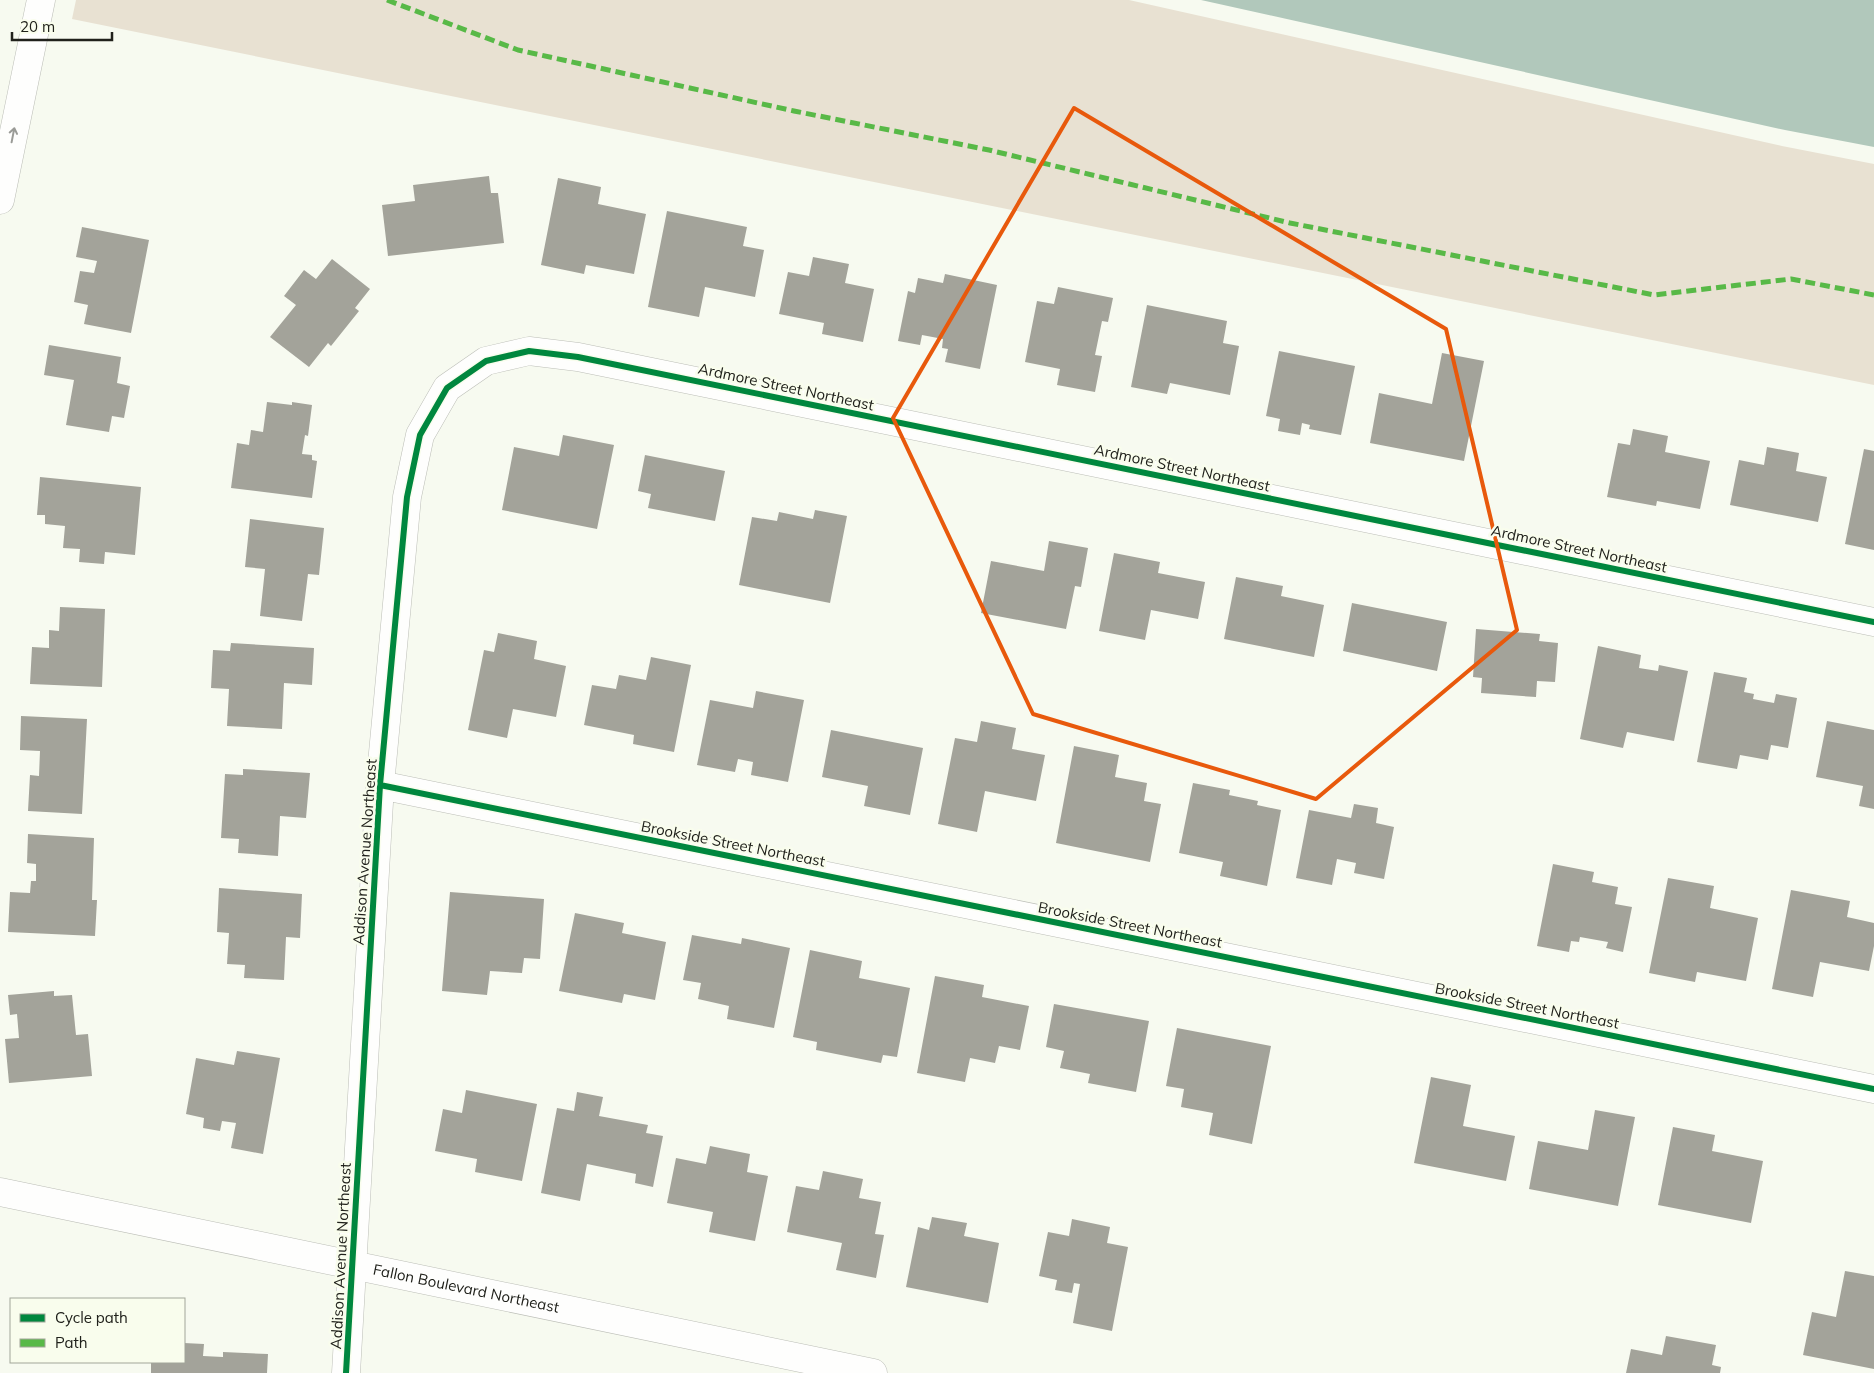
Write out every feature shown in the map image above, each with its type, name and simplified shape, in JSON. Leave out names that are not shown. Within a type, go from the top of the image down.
[{"type":"street","points":[[0,200],[40,0]]},
{"type":"street","name":"Ardmore Street Northeast","points":[[486,361],[529,351],[578,357],[1874,622]]},
{"type":"street","name":"Addison Avenue Northeast","points":[[346,1373],[380,785],[407,497],[420,435],[447,388],[486,361]]},
{"type":"street","name":"Brookside Street Northeast","points":[[380,785],[1874,1089]]},
{"type":"street","name":"Fallon Boulevard Northeast","points":[[0,1192],[873,1373]]},
{"type":"highlighted area","points":[[1074,108],[1446,329],[1517,630],[1316,799],[1033,714],[893,418]]},
{"type":"shaded area","points":[[76,0],[1129,0],[1782,146],[1874,164],[1874,385],[72,19]]},
{"type":"shaded area","points":[[1201,0],[1874,0],[1874,147],[1785,130]]},
{"type":"building","points":[[489,176],[491,193],[498,193],[504,243],[388,256],[382,205],[415,201],[413,185]]},
{"type":"building","points":[[558,178],[601,187],[598,204],[646,214],[634,274],[586,265],[584,274],[541,265]]},
{"type":"building","points":[[667,211],[747,227],[743,246],[764,250],[755,297],[705,287],[699,317],[648,307]]},
{"type":"building","points":[[82,227],[149,240],[131,333],[84,324],[88,305],[74,302],[80,271],[94,273],[97,261],[76,257]]},
{"type":"building","points":[[813,257],[849,264],[845,283],[874,289],[863,342],[822,334],[824,323],[779,314],[788,272],[809,276]]},
{"type":"building","points":[[332,259],[370,289],[355,308],[359,311],[331,346],[328,343],[309,367],[270,337],[296,305],[284,296],[304,270],[316,279]]},
{"type":"building","points":[[945,274],[997,285],[980,369],[945,362],[948,349],[942,348],[943,339],[922,335],[920,345],[898,341],[908,291],[915,293],[918,278],[943,283]]},
{"type":"building","points":[[1058,287],[1113,298],[1108,322],[1102,321],[1095,355],[1102,356],[1095,392],[1057,385],[1060,369],[1025,362],[1037,301],[1054,304]]},
{"type":"building","points":[[1147,305],[1227,321],[1223,343],[1239,346],[1230,395],[1170,383],[1167,394],[1131,387]]},
{"type":"building","points":[[49,345],[121,357],[117,383],[130,386],[124,418],[112,416],[109,432],[66,425],[74,380],[44,375]]},
{"type":"building","points":[[1279,351],[1355,366],[1341,435],[1309,429],[1310,425],[1302,423],[1300,435],[1278,431],[1280,419],[1266,416]]},
{"type":"building","points":[[1442,353],[1484,361],[1464,461],[1370,443],[1379,393],[1432,404]]},
{"type":"building","points":[[267,402],[292,405],[292,402],[312,405],[308,436],[305,435],[302,454],[312,455],[312,460],[317,461],[312,498],[231,488],[237,443],[249,445],[251,430],[263,432]]},
{"type":"building","points":[[1633,429],[1668,436],[1665,452],[1710,461],[1700,509],[1657,501],[1656,506],[1607,497],[1618,443],[1630,445]]},
{"type":"building","points":[[563,435],[614,445],[597,529],[502,510],[514,447],[559,456]]},
{"type":"building","points":[[1767,447],[1799,453],[1796,471],[1827,477],[1818,522],[1730,505],[1739,460],[1764,465]]},
{"type":"building","points":[[1864,449],[1874,451],[1874,550],[1845,544]]},
{"type":"building","points":[[645,455],[725,471],[715,521],[648,508],[651,494],[638,491]]},
{"type":"building","points":[[40,477],[141,487],[135,555],[105,552],[104,564],[79,562],[80,549],[63,548],[65,526],[45,524],[45,515],[37,515]]},
{"type":"building","points":[[815,510],[847,516],[830,603],[739,585],[752,517],[777,521],[779,512],[813,519]]},
{"type":"building","points":[[250,519],[324,528],[319,575],[308,574],[302,621],[260,616],[265,569],[245,567]]},
{"type":"building","points":[[1049,541],[1088,548],[1081,587],[1075,586],[1066,629],[981,613],[991,561],[1044,571]]},
{"type":"building","points":[[1114,553],[1160,562],[1158,573],[1205,582],[1198,619],[1151,610],[1145,640],[1099,631]]},
{"type":"building","points":[[1236,577],[1283,586],[1281,596],[1324,605],[1314,657],[1224,639]]},
{"type":"building","points":[[1352,603],[1447,622],[1437,671],[1343,651]]},
{"type":"building","points":[[60,607],[105,609],[102,687],[30,684],[32,647],[49,648],[49,630],[59,631]]},
{"type":"building","points":[[1476,629],[1540,634],[1539,641],[1558,643],[1555,682],[1537,681],[1536,697],[1481,693],[1482,678],[1473,677]]},
{"type":"building","points":[[498,633],[537,641],[534,659],[566,666],[556,717],[513,709],[507,738],[468,730],[484,650],[494,652]]},
{"type":"building","points":[[231,643],[314,648],[312,685],[284,683],[282,729],[227,726],[229,689],[211,688],[213,650],[230,651]]},
{"type":"building","points":[[1598,646],[1641,655],[1639,668],[1658,671],[1659,665],[1688,671],[1674,741],[1627,732],[1623,748],[1580,739]]},
{"type":"building","points":[[651,657],[691,665],[674,752],[633,744],[634,735],[584,725],[592,685],[616,689],[619,675],[646,680]]},
{"type":"building","points":[[1714,672],[1747,678],[1744,692],[1754,694],[1753,699],[1774,703],[1776,694],[1797,698],[1788,748],[1771,745],[1768,760],[1740,755],[1737,769],[1697,762]]},
{"type":"building","points":[[756,691],[804,700],[788,782],[751,775],[753,762],[738,759],[735,772],[697,765],[710,700],[753,708]]},
{"type":"building","points":[[21,716],[87,719],[82,814],[28,811],[30,775],[39,776],[40,751],[20,750]]},
{"type":"building","points":[[981,721],[1016,728],[1012,749],[1045,755],[1036,801],[985,791],[977,832],[938,824],[955,738],[977,742]]},
{"type":"building","points":[[1827,721],[1874,730],[1874,809],[1859,806],[1863,786],[1816,777]]},
{"type":"building","points":[[831,730],[923,748],[910,815],[864,806],[868,786],[822,777]]},
{"type":"building","points":[[1074,746],[1119,755],[1115,777],[1147,783],[1144,801],[1161,804],[1150,862],[1056,843]]},
{"type":"building","points":[[243,769],[310,773],[306,818],[280,816],[278,856],[238,853],[239,839],[221,838],[225,774],[243,775]]},
{"type":"building","points":[[1193,783],[1230,790],[1229,795],[1258,801],[1257,805],[1281,810],[1267,886],[1220,876],[1223,862],[1179,853]]},
{"type":"building","points":[[1354,804],[1378,808],[1376,823],[1394,827],[1384,879],[1354,873],[1356,863],[1337,859],[1332,885],[1296,878],[1309,810],[1351,818]]},
{"type":"building","points":[[28,834],[94,838],[92,900],[97,900],[95,936],[8,932],[10,892],[30,893],[31,881],[36,881],[36,864],[27,863]]},
{"type":"building","points":[[1553,864],[1594,872],[1592,882],[1618,887],[1615,904],[1632,907],[1623,952],[1606,948],[1608,942],[1580,937],[1579,942],[1571,941],[1569,952],[1537,946]]},
{"type":"building","points":[[1668,878],[1714,886],[1710,908],[1758,918],[1746,981],[1697,972],[1695,982],[1649,973]]},
{"type":"building","points":[[219,888],[302,894],[300,938],[286,937],[284,980],[244,978],[245,965],[227,964],[229,933],[217,932]]},
{"type":"building","points":[[1791,890],[1850,901],[1847,917],[1874,923],[1874,946],[1869,971],[1820,962],[1813,997],[1772,989]]},
{"type":"building","points":[[450,892],[544,899],[540,959],[524,958],[522,973],[490,971],[487,995],[442,991]]},
{"type":"building","points":[[575,913],[624,923],[622,933],[666,942],[655,1000],[624,994],[622,1003],[559,991]]},
{"type":"building","points":[[692,935],[741,944],[742,938],[790,948],[774,1028],[727,1019],[729,1006],[698,999],[701,983],[683,980]]},
{"type":"building","points":[[810,950],[862,961],[859,978],[910,988],[897,1057],[883,1055],[881,1063],[816,1050],[817,1042],[793,1037]]},
{"type":"building","points":[[935,976],[984,985],[982,997],[1029,1006],[1020,1050],[999,1046],[995,1063],[970,1058],[965,1082],[917,1073]]},
{"type":"building","points":[[54,991],[54,996],[72,995],[76,1035],[88,1034],[92,1076],[9,1083],[5,1039],[19,1038],[17,1014],[10,1015],[8,995]]},
{"type":"building","points":[[1054,1004],[1149,1021],[1136,1092],[1088,1083],[1090,1074],[1060,1068],[1064,1051],[1046,1047]]},
{"type":"building","points":[[1177,1028],[1271,1046],[1252,1144],[1209,1135],[1213,1113],[1181,1107],[1184,1089],[1166,1086]]},
{"type":"building","points":[[237,1051],[280,1058],[263,1154],[231,1148],[236,1123],[222,1121],[220,1131],[203,1128],[204,1118],[186,1114],[196,1058],[234,1065]]},
{"type":"building","points":[[1431,1077],[1471,1085],[1463,1126],[1515,1136],[1506,1181],[1414,1163]]},
{"type":"building","points":[[466,1090],[537,1104],[522,1181],[475,1172],[477,1159],[435,1151],[443,1109],[462,1113]]},
{"type":"building","points":[[577,1092],[603,1097],[599,1116],[648,1125],[646,1133],[663,1136],[653,1187],[635,1183],[636,1174],[587,1164],[580,1201],[541,1193],[557,1108],[574,1111]]},
{"type":"building","points":[[1595,1110],[1635,1117],[1618,1206],[1529,1189],[1538,1141],[1588,1150]]},
{"type":"building","points":[[1673,1127],[1715,1135],[1712,1151],[1763,1161],[1751,1223],[1658,1205]]},
{"type":"building","points":[[710,1146],[750,1154],[747,1172],[768,1176],[755,1241],[709,1232],[713,1212],[667,1203],[676,1158],[706,1164]]},
{"type":"building","points":[[823,1171],[863,1179],[859,1198],[881,1202],[875,1234],[884,1235],[876,1278],[836,1270],[842,1243],[787,1232],[796,1186],[819,1190]]},
{"type":"building","points":[[932,1217],[967,1223],[964,1236],[999,1243],[988,1303],[906,1287],[918,1227],[929,1230]]},
{"type":"building","points":[[1072,1219],[1110,1227],[1107,1243],[1128,1247],[1112,1331],[1073,1323],[1080,1284],[1074,1283],[1072,1293],[1055,1290],[1057,1280],[1039,1276],[1048,1232],[1069,1236]]},
{"type":"building","points":[[1845,1271],[1874,1276],[1874,1369],[1803,1355],[1812,1312],[1836,1317]]},
{"type":"building","points":[[1666,1336],[1716,1345],[1712,1365],[1721,1367],[1720,1373],[1626,1373],[1631,1349],[1662,1355]]},
{"type":"building","points":[[185,1343],[204,1344],[203,1356],[223,1357],[223,1352],[268,1354],[267,1373],[151,1373],[151,1363],[185,1363]]},
{"type":"marked path","points":[[387,0],[518,50],[794,111],[989,150],[1290,223],[1654,295],[1791,279],[1874,295]]},
{"type":"cycle path","points":[[346,1373],[380,785],[407,497],[420,435],[447,388],[486,361],[529,351],[578,357],[1874,622]]},
{"type":"cycle path","points":[[380,785],[1874,1089]]}]
